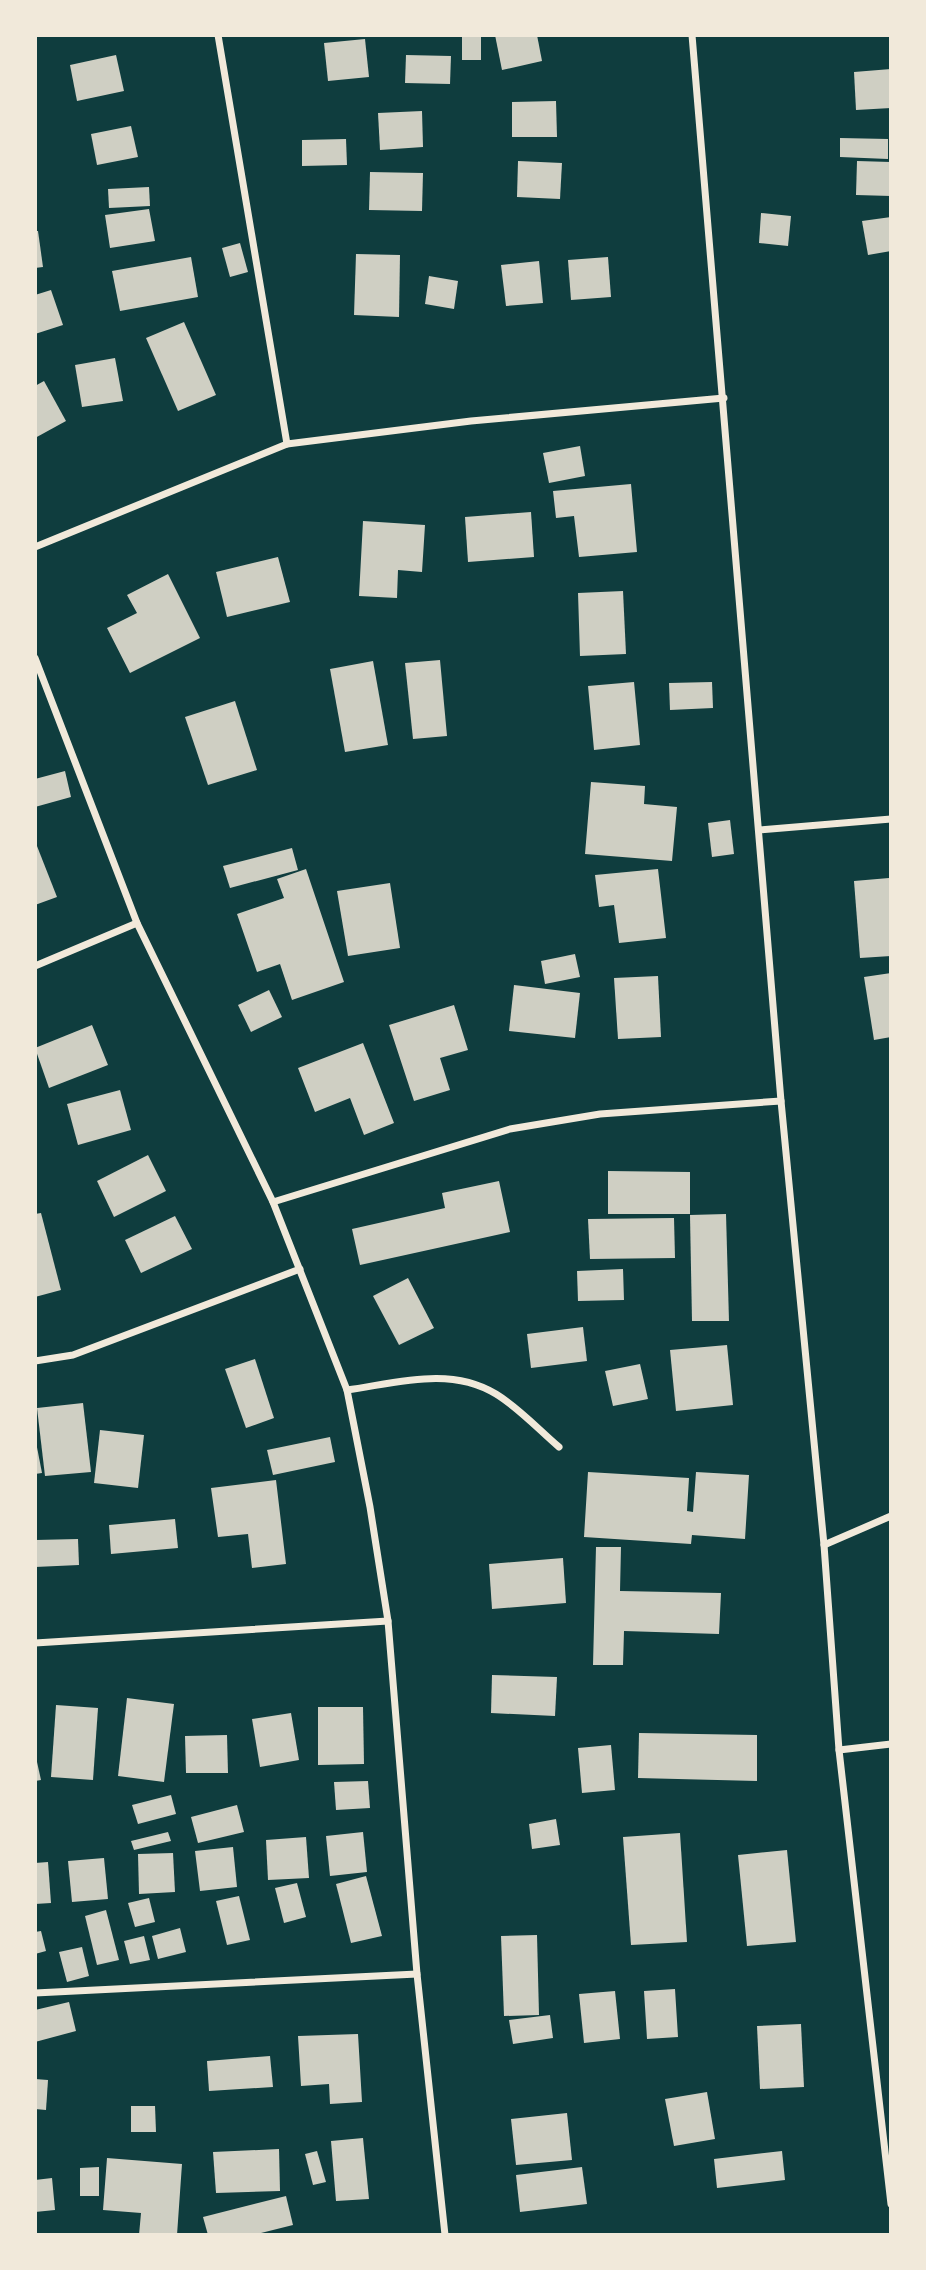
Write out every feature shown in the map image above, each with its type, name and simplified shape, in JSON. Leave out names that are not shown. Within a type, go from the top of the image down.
[{"type":"street","points":[[218,35],[287,444]]},
{"type":"street","points":[[692,35],[781,1101],[824,1545],[839,1750],[891,2204]]},
{"type":"street","points":[[35,547],[287,444],[471,421],[724,398]]},
{"type":"street","points":[[35,658],[137,923],[273,1202],[347,1390],[370,1507],[388,1621],[417,1974],[445,2235]]},
{"type":"street","points":[[759,830],[890,820]]},
{"type":"street","points":[[35,966],[137,923]]},
{"type":"street","points":[[273,1202],[510,1129],[600,1114],[781,1101]]},
{"type":"street","points":[[35,1361],[73,1354],[300,1269]]},
{"type":"street","points":[[347,1390],[437,1376],[467,1381],[497,1395],[559,1447]]},
{"type":"street","points":[[824,1545],[891,1516]]},
{"type":"street","points":[[35,1643],[388,1621]]},
{"type":"street","points":[[839,1750],[891,1744]]},
{"type":"street","points":[[35,1993],[417,1974]]},
{"type":"building","points":[[462,35],[481,35],[481,60],[462,60]]},
{"type":"building","points":[[495,35],[537,35],[542,61],[502,70]]},
{"type":"building","points":[[365,39],[369,77],[328,81],[324,43]]},
{"type":"building","points":[[116,55],[124,91],[77,101],[70,65]]},
{"type":"building","points":[[406,55],[451,56],[450,84],[405,83]]},
{"type":"building","points":[[891,69],[891,108],[856,110],[854,72]]},
{"type":"building","points":[[556,101],[557,137],[512,137],[512,102]]},
{"type":"building","points":[[422,111],[423,147],[380,150],[378,113]]},
{"type":"building","points":[[131,126],[138,157],[97,165],[91,134]]},
{"type":"building","points":[[840,138],[888,139],[888,159],[840,157]]},
{"type":"building","points":[[346,139],[347,165],[302,166],[302,140]]},
{"type":"building","points":[[518,161],[562,163],[560,199],[517,197]]},
{"type":"building","points":[[857,161],[891,162],[891,196],[856,195]]},
{"type":"building","points":[[370,172],[423,173],[422,211],[369,210]]},
{"type":"building","points":[[149,187],[150,206],[109,208],[108,189]]},
{"type":"building","points":[[149,209],[155,241],[110,248],[105,215]]},
{"type":"building","points":[[761,213],[791,216],[788,246],[759,243]]},
{"type":"building","points":[[891,217],[891,251],[868,255],[862,221]]},
{"type":"building","points":[[35,231],[38,231],[43,267],[35,268]]},
{"type":"building","points":[[240,243],[248,272],[230,277],[222,248]]},
{"type":"building","points":[[356,254],[400,255],[399,317],[354,315]]},
{"type":"building","points":[[191,257],[198,297],[120,311],[112,271]]},
{"type":"building","points":[[608,257],[611,297],[571,300],[568,260]]},
{"type":"building","points":[[539,261],[543,303],[506,306],[501,265]]},
{"type":"building","points":[[429,276],[458,281],[454,309],[425,304]]},
{"type":"building","points":[[51,290],[63,325],[35,334],[35,295]]},
{"type":"building","points":[[184,322],[216,395],[178,411],[146,338]]},
{"type":"building","points":[[115,358],[123,401],[82,407],[75,365]]},
{"type":"building","points":[[44,381],[66,421],[35,438],[35,386]]},
{"type":"building","points":[[580,446],[585,476],[549,483],[543,453]]},
{"type":"building","points":[[631,484],[637,552],[579,557],[574,516],[556,518],[553,491]]},
{"type":"building","points":[[531,512],[534,557],[468,562],[465,517]]},
{"type":"building","points":[[363,521],[425,525],[422,572],[398,570],[397,598],[359,596]]},
{"type":"building","points":[[278,557],[290,602],[227,617],[216,572]]},
{"type":"building","points":[[168,574],[200,638],[130,673],[107,628],[137,613],[127,595]]},
{"type":"building","points":[[623,591],[626,654],[580,656],[578,593]]},
{"type":"building","points":[[440,660],[447,736],[413,739],[405,663]]},
{"type":"building","points":[[373,661],[388,745],[345,752],[330,669]]},
{"type":"building","points":[[634,682],[640,745],[594,750],[588,686]]},
{"type":"building","points":[[712,682],[713,708],[670,710],[669,683]]},
{"type":"building","points":[[235,701],[257,770],[208,785],[185,717]]},
{"type":"building","points":[[65,771],[71,797],[35,807],[35,779]]},
{"type":"building","points":[[591,782],[645,786],[644,804],[677,807],[672,861],[585,854]]},
{"type":"building","points":[[730,820],[734,854],[712,857],[708,823]]},
{"type":"building","points":[[35,841],[57,897],[35,905]]},
{"type":"building","points":[[292,848],[298,870],[230,888],[223,866]]},
{"type":"building","points":[[306,869],[344,982],[292,1000],[280,964],[257,972],[237,914],[284,898],[277,879]]},
{"type":"building","points":[[658,869],[666,938],[619,943],[614,905],[599,907],[595,875]]},
{"type":"building","points":[[889,878],[891,956],[860,958],[854,881]]},
{"type":"building","points":[[390,883],[400,948],[348,956],[337,891]]},
{"type":"building","points":[[575,954],[580,977],[545,984],[541,961]]},
{"type":"building","points":[[891,973],[891,1037],[874,1040],[864,977]]},
{"type":"building","points":[[658,976],[661,1037],[618,1039],[614,978]]},
{"type":"building","points":[[514,985],[580,993],[575,1038],[509,1031]]},
{"type":"building","points":[[269,990],[282,1017],[251,1032],[238,1005]]},
{"type":"building","points":[[454,1005],[468,1050],[440,1058],[450,1090],[414,1101],[389,1025]]},
{"type":"building","points":[[92,1025],[108,1065],[49,1088],[35,1048]]},
{"type":"building","points":[[363,1043],[394,1123],[364,1135],[350,1098],[315,1112],[298,1068]]},
{"type":"building","points":[[120,1090],[131,1130],[78,1145],[67,1104]]},
{"type":"building","points":[[148,1155],[166,1191],[114,1217],[97,1181]]},
{"type":"building","points":[[608,1171],[690,1172],[690,1214],[608,1214]]},
{"type":"building","points":[[499,1181],[510,1232],[360,1265],[352,1229],[445,1208],[442,1193]]},
{"type":"building","points":[[41,1213],[61,1290],[35,1297],[35,1214]]},
{"type":"building","points":[[726,1214],[729,1321],[692,1321],[690,1215]]},
{"type":"building","points":[[175,1216],[192,1249],[141,1273],[125,1240]]},
{"type":"building","points":[[674,1218],[675,1258],[590,1259],[588,1219]]},
{"type":"building","points":[[623,1269],[624,1300],[578,1301],[577,1271]]},
{"type":"building","points":[[408,1278],[434,1328],[399,1345],[373,1296]]},
{"type":"building","points":[[583,1327],[587,1361],[531,1368],[527,1334]]},
{"type":"building","points":[[727,1345],[733,1405],[676,1411],[670,1350]]},
{"type":"building","points":[[255,1359],[274,1418],[246,1428],[225,1369]]},
{"type":"building","points":[[640,1364],[648,1399],[613,1406],[605,1371]]},
{"type":"building","points":[[83,1403],[91,1472],[45,1476],[37,1408]]},
{"type":"building","points":[[100,1430],[144,1435],[138,1488],[94,1483]]},
{"type":"building","points":[[35,1437],[42,1473],[35,1474]]},
{"type":"building","points":[[330,1437],[335,1462],[273,1475],[267,1450]]},
{"type":"building","points":[[588,1472],[689,1478],[687,1511],[693,1512],[696,1472],[749,1475],[745,1539],[692,1535],[691,1544],[584,1537]]},
{"type":"building","points":[[276,1480],[286,1564],[252,1568],[248,1534],[218,1537],[211,1488]]},
{"type":"building","points":[[175,1519],[178,1548],[111,1554],[109,1525]]},
{"type":"building","points":[[78,1539],[79,1565],[35,1567],[35,1540]]},
{"type":"building","points":[[596,1547],[621,1547],[620,1591],[721,1593],[719,1634],[624,1631],[623,1665],[593,1665]]},
{"type":"building","points":[[563,1558],[566,1603],[492,1609],[489,1564]]},
{"type":"building","points":[[492,1675],[557,1677],[555,1716],[491,1713]]},
{"type":"building","points":[[127,1698],[174,1704],[164,1782],[118,1776]]},
{"type":"building","points":[[56,1705],[98,1708],[93,1780],[51,1777]]},
{"type":"building","points":[[318,1707],[363,1707],[364,1764],[318,1765]]},
{"type":"building","points":[[291,1713],[299,1760],[260,1767],[252,1719]]},
{"type":"building","points":[[639,1733],[757,1735],[757,1781],[638,1778]]},
{"type":"building","points":[[227,1735],[228,1773],[186,1773],[185,1736]]},
{"type":"building","points":[[611,1745],[615,1790],[582,1793],[578,1748]]},
{"type":"building","points":[[35,1753],[41,1780],[35,1781]]},
{"type":"building","points":[[368,1781],[370,1808],[336,1810],[334,1782]]},
{"type":"building","points":[[171,1795],[176,1814],[138,1824],[132,1805]]},
{"type":"building","points":[[237,1805],[244,1832],[198,1843],[191,1817]]},
{"type":"building","points":[[556,1819],[560,1845],[532,1849],[529,1824]]},
{"type":"building","points":[[168,1832],[171,1841],[134,1850],[131,1841]]},
{"type":"building","points":[[363,1832],[367,1872],[330,1876],[326,1836]]},
{"type":"building","points":[[680,1833],[687,1942],[631,1945],[623,1837]]},
{"type":"building","points":[[306,1837],[309,1878],[268,1880],[266,1840]]},
{"type":"building","points":[[233,1847],[237,1887],[200,1891],[195,1851]]},
{"type":"building","points":[[787,1850],[796,1942],[747,1946],[738,1855]]},
{"type":"building","points":[[173,1853],[175,1892],[139,1894],[138,1854]]},
{"type":"building","points":[[104,1858],[108,1899],[72,1902],[68,1861]]},
{"type":"building","points":[[48,1862],[51,1903],[35,1904],[35,1863]]},
{"type":"building","points":[[366,1876],[382,1936],[351,1943],[336,1884]]},
{"type":"building","points":[[297,1883],[306,1917],[284,1923],[275,1888]]},
{"type":"building","points":[[239,1896],[250,1940],[227,1945],[216,1901]]},
{"type":"building","points":[[149,1898],[155,1922],[135,1927],[128,1903]]},
{"type":"building","points":[[106,1910],[119,1960],[97,1965],[85,1916]]},
{"type":"building","points":[[180,1928],[186,1952],[158,1959],[152,1936]]},
{"type":"building","points":[[41,1931],[46,1951],[35,1954],[35,1932]]},
{"type":"building","points":[[537,1935],[539,2015],[504,2016],[501,1936]]},
{"type":"building","points":[[144,1936],[150,1960],[130,1964],[124,1941]]},
{"type":"building","points":[[82,1947],[89,1976],[67,1982],[59,1952]]},
{"type":"building","points":[[675,1989],[678,2037],[647,2039],[644,1991]]},
{"type":"building","points":[[615,1991],[620,2039],[584,2043],[579,1994]]},
{"type":"building","points":[[69,2002],[76,2031],[35,2042],[35,2010]]},
{"type":"building","points":[[550,2015],[553,2038],[513,2044],[509,2020]]},
{"type":"building","points":[[801,2024],[804,2087],[760,2089],[757,2026]]},
{"type":"building","points":[[358,2034],[362,2102],[330,2104],[329,2084],[301,2086],[298,2036]]},
{"type":"building","points":[[270,2056],[273,2087],[209,2091],[207,2061]]},
{"type":"building","points":[[35,2079],[48,2080],[46,2110],[35,2109]]},
{"type":"building","points":[[707,2092],[715,2139],[674,2146],[665,2099]]},
{"type":"building","points":[[131,2106],[155,2106],[156,2132],[131,2132]]},
{"type":"building","points":[[567,2113],[572,2160],[516,2165],[511,2119]]},
{"type":"building","points":[[363,2138],[369,2199],[336,2201],[331,2141]]},
{"type":"building","points":[[279,2149],[280,2191],[216,2193],[213,2152]]},
{"type":"building","points":[[317,2151],[326,2182],[313,2185],[305,2154]]},
{"type":"building","points":[[782,2151],[785,2180],[717,2188],[714,2159]]},
{"type":"building","points":[[107,2158],[182,2164],[177,2235],[139,2235],[141,2213],[103,2210]]},
{"type":"building","points":[[99,2167],[99,2196],[80,2196],[80,2168]]},
{"type":"building","points":[[582,2167],[587,2204],[520,2212],[516,2175]]},
{"type":"building","points":[[52,2178],[55,2210],[35,2212],[35,2180]]},
{"type":"building","points":[[286,2196],[293,2225],[253,2235],[208,2235],[203,2217]]}]
